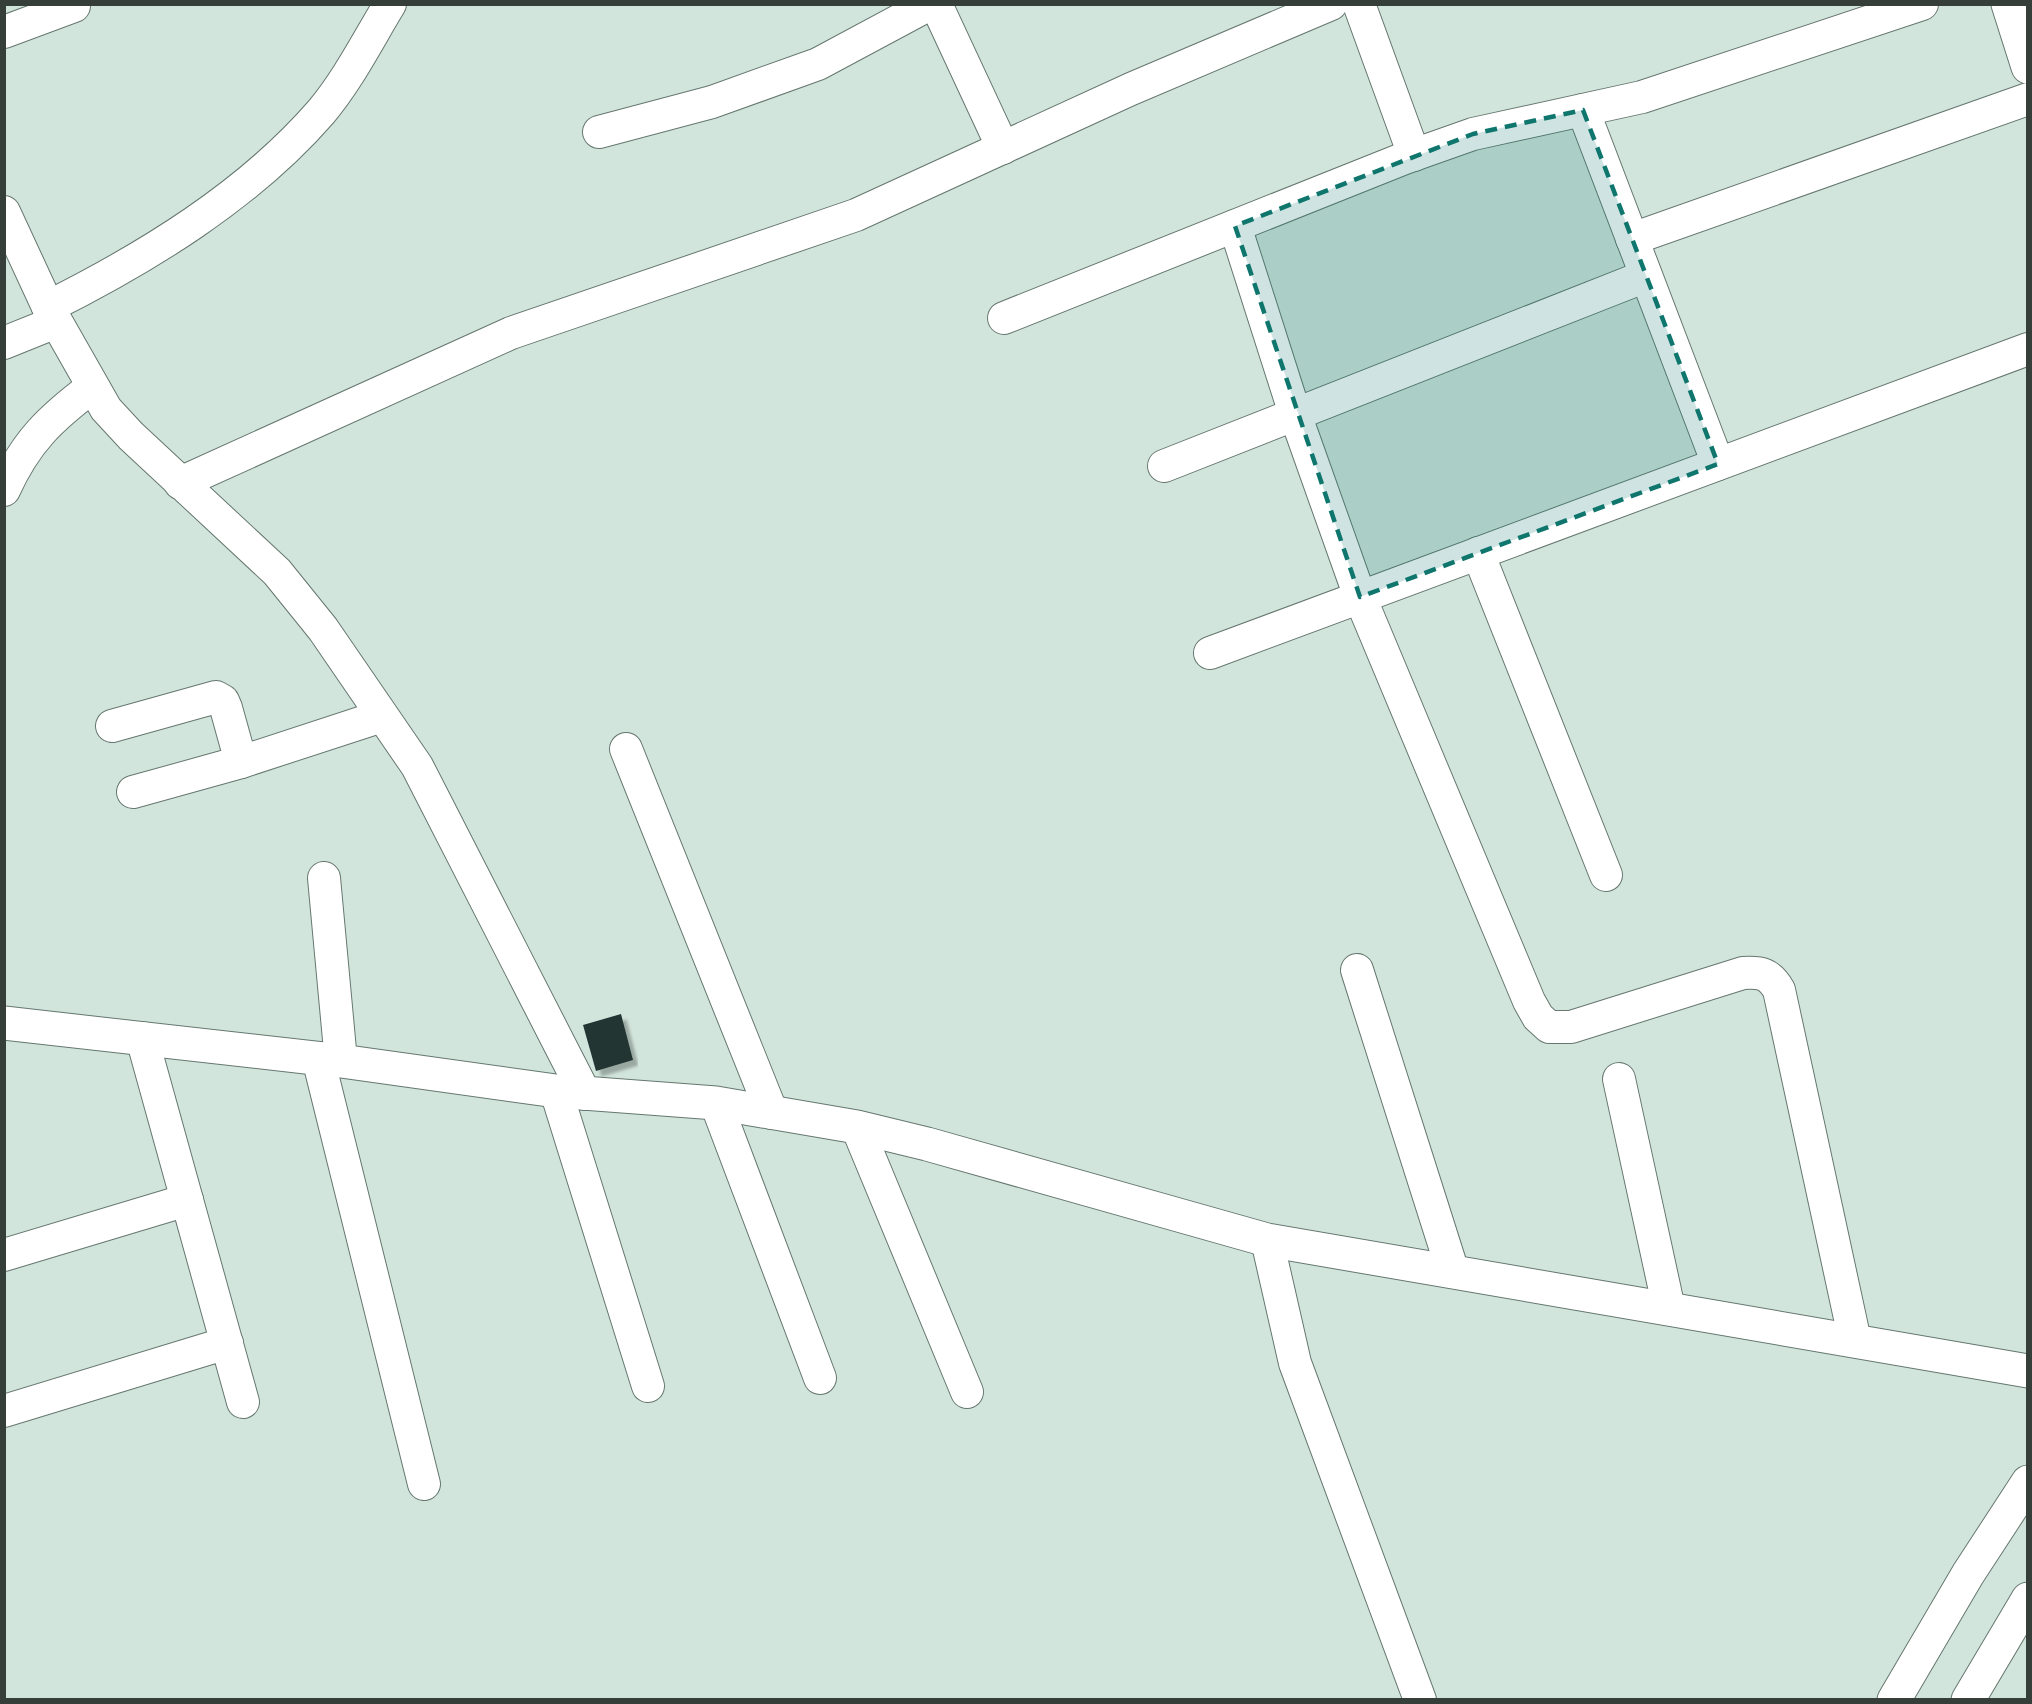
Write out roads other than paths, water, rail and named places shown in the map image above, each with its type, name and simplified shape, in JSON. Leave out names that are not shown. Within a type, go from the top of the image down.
[{"type":"main road","points":[[2016,13],[2028,67]]},
{"type":"main road","points":[[4,1023],[329,1059],[571,1092],[716,1103],[857,1127],[927,1144],[1267,1240],[2028,1371]]},
{"type":"main road","points":[[1894,1700],[1968,1574],[2028,1482]]},
{"type":"main road","points":[[1968,1700],[2028,1599]]},
{"type":"street","points":[[4,343],[152,251],[260,171],[321,112],[342,83],[390,4]]},
{"type":"street","points":[[599,132],[712,102],[818,64],[930,4]]},
{"type":"street","points":[[936,4],[1003,148]]},
{"type":"street","points":[[180,483],[511,333],[856,215],[1142,84],[1331,4]]},
{"type":"street","points":[[1359,4],[1414,155]]},
{"type":"street","points":[[1004,318],[1414,155],[1473,134],[1642,97],[1922,4]]},
{"type":"street","points":[[4,32],[74,6]]},
{"type":"street","points":[[1632,239],[2028,99]]},
{"type":"street","points":[[1583,110],[1718,464]]},
{"type":"street","points":[[1235,226],[1295,414],[1360,597],[1499,935],[1538,1017],[1549,1027],[1571,1027],[1743,973],[1761,972],[1772,978],[1779,990],[1855,1341]]},
{"type":"street","points":[[8,231],[92,387],[106,408],[131,436],[180,483],[277,572],[323,629],[417,766],[571,1092],[648,1386]]},
{"type":"street","points":[[1164,466],[1646,276]]},
{"type":"street","points":[[1210,653],[2028,349]]},
{"type":"street","points":[[4,490],[16,463],[36,435],[58,412],[92,387]]},
{"type":"street","points":[[1478,553],[1606,875]]},
{"type":"street","points":[[112,726],[216,697],[223,701],[226,708],[241,762]]},
{"type":"street","points":[[133,792],[241,762],[382,716]]},
{"type":"street","points":[[626,749],[772,1113]]},
{"type":"street","points":[[324,878],[329,1059],[424,1484]]},
{"type":"street","points":[[1357,970],[1454,1272]]},
{"type":"street","points":[[142,1038],[243,1402]]},
{"type":"street","points":[[1619,1079],[1669,1309]]},
{"type":"street","points":[[716,1103],[820,1378]]},
{"type":"street","points":[[857,1127],[967,1392]]},
{"type":"street","points":[[4,1255],[187,1200]]},
{"type":"street","points":[[1267,1240],[1295,1363],[1420,1700]]},
{"type":"street","points":[[4,1411],[226,1343]]}]
